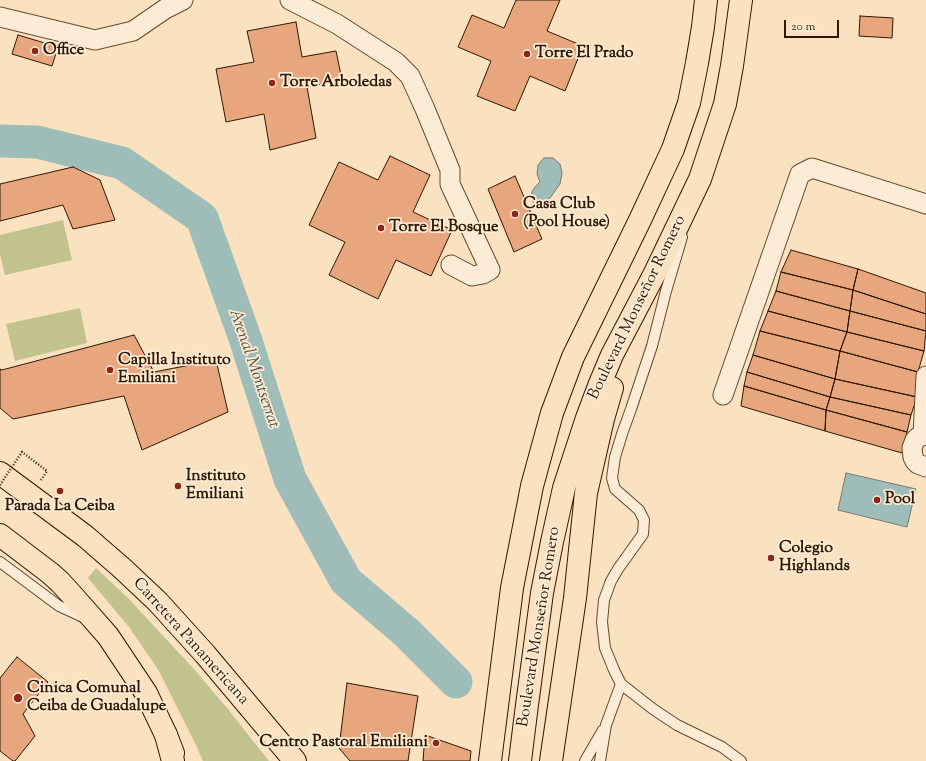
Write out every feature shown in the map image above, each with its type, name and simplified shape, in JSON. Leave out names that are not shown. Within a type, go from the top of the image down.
[{"type":"main road","name":"Boulevard Monseñor Romero","points":[[490,761],[512,588],[532,486],[552,413],[573,357],[673,149],[689,102],[703,26],[706,0]]},
{"type":"main road","name":"Boulevard Monseñor Romero","points":[[520,761],[542,593],[564,488],[582,433],[612,355],[655,273],[700,179],[725,104],[741,0]]},
{"type":"main road","points":[[551,761],[575,598],[586,493],[603,419],[636,310]]},
{"type":"main road","name":"Carretera Panamericana","points":[[0,473],[85,536],[158,602],[205,654],[295,761]]},
{"type":"main road","points":[[0,535],[55,578],[108,636],[146,693],[177,761]]},
{"type":"main road","points":[[166,735],[173,761]]},
{"type":"street","points":[[0,17],[95,40],[133,31],[165,9],[183,0]]},
{"type":"street","points":[[290,0],[337,24],[396,62],[410,76],[450,170],[450,184],[490,270],[483,274],[472,276],[451,265]]},
{"type":"street","points":[[723,395],[800,174],[812,168],[926,204]]},
{"type":"street","points":[[926,376],[924,435],[915,440],[912,453],[915,461],[926,467]]},
{"type":"lane","points":[[700,179],[666,291],[652,346],[615,457],[612,478],[615,489],[639,510],[644,520],[643,534],[611,581],[604,600],[602,622],[605,648],[621,684],[653,709],[677,725],[722,747],[741,761]]},
{"type":"lane","points":[[0,562],[59,606],[96,622]]},
{"type":"lane","points":[[600,761],[606,726],[621,684]]},
{"type":"lane","points":[[585,761],[606,726]]},
{"type":"path","points":[[0,485],[22,452],[47,471]]},
{"type":"green space","points":[[63,220],[72,260],[5,275],[0,254],[0,235]]},
{"type":"green space","points":[[80,308],[87,343],[15,361],[6,324]]},
{"type":"green space","points":[[96,568],[128,598],[193,668],[269,761],[203,761],[159,671],[129,627],[88,578]]},
{"type":"water","points":[[544,158],[553,158],[560,164],[562,173],[560,184],[550,198],[541,205],[534,203],[531,197],[535,187],[540,182],[537,174],[538,165]]},
{"type":"water","name":"Pool","points":[[846,473],[916,489],[907,527],[838,510]]},
{"type":"building","name":"Torre El Prado","points":[[516,0],[560,0],[547,31],[583,46],[565,91],[530,76],[515,111],[477,96],[491,61],[458,47],[472,15],[504,28]]},
{"type":"building","points":[[860,16],[893,18],[892,38],[859,36]]},
{"type":"building","name":"Torre Arboledas","points":[[296,22],[302,57],[336,51],[342,80],[307,87],[316,138],[270,150],[264,114],[226,122],[216,69],[254,62],[247,31]]},
{"type":"building","name":"Office","points":[[18,35],[58,47],[52,66],[12,54]]},
{"type":"building","name":"Torre El Bosque","points":[[390,156],[430,175],[413,212],[452,230],[431,276],[396,260],[378,299],[329,275],[345,242],[309,225],[339,162],[378,180]]},
{"type":"building","points":[[73,167],[100,180],[115,220],[73,229],[63,205],[0,221],[0,184]]},
{"type":"building","name":"Casa Club (Pool House)","points":[[515,176],[542,239],[514,252],[488,189]]},
{"type":"building","points":[[791,250],[858,269],[853,290],[781,272]]},
{"type":"building","points":[[858,269],[926,293],[926,314],[853,290]]},
{"type":"building","points":[[781,272],[853,290],[850,311],[776,291]]},
{"type":"building","points":[[853,290],[926,314],[926,331],[850,311]]},
{"type":"building","points":[[776,291],[850,311],[847,332],[768,311]]},
{"type":"building","points":[[768,311],[847,332],[840,351],[760,331]]},
{"type":"building","points":[[850,311],[926,331],[924,351],[847,332]]},
{"type":"building","points":[[760,331],[840,351],[835,379],[753,355]]},
{"type":"building","points":[[847,332],[924,351],[918,372],[840,351]]},
{"type":"building","name":"Instituto Emiliani","points":[[134,335],[154,372],[216,360],[228,412],[142,450],[124,396],[13,419],[0,408],[0,369],[2,370]]},
{"type":"building","points":[[840,351],[918,372],[917,397],[835,379]]},
{"type":"building","points":[[753,355],[835,379],[830,397],[747,372]]},
{"type":"building","points":[[747,372],[830,397],[826,410],[744,386]]},
{"type":"building","points":[[835,379],[917,397],[911,415],[830,397]]},
{"type":"building","points":[[744,386],[826,410],[825,431],[741,406]]},
{"type":"building","points":[[830,397],[911,415],[907,432],[826,410]]},
{"type":"building","points":[[826,410],[907,432],[902,453],[825,431]]},
{"type":"building","name":"Cinica Comunal Ceiba de Guadalupe","points":[[17,657],[48,682],[23,714],[35,736],[15,761],[13,761],[0,751],[0,678]]},
{"type":"building","points":[[347,683],[418,696],[408,761],[350,761],[339,748]]},
{"type":"building","name":"Centro Pastoral Emiliani","points":[[425,735],[471,751],[470,761],[423,761]]},
{"type":"waterway","name":"Arenal Montserrat","points":[[0,141],[37,142],[122,163],[202,218],[245,338],[290,479],[346,581],[407,633],[456,682]]},
{"type":"place","name":"Office","points":[[35,51]]},
{"type":"place","name":"Torre El Prado","points":[[527,54]]},
{"type":"place","name":"Torre Arboledas","points":[[272,83]]},
{"type":"place","name":"Casa Club (Pool House)","points":[[515,214]]},
{"type":"place","name":"Torre El Bosque","points":[[381,228]]},
{"type":"place","name":"Capilla Instituto Emiliani","points":[[110,370]]},
{"type":"place","name":"Instituto Emiliani","points":[[178,486]]},
{"type":"place","name":"Parada La Ceiba","points":[[60,491]]},
{"type":"place","name":"Pool","points":[[877,500]]},
{"type":"place","name":"Colegio Highlands","points":[[771,558]]},
{"type":"place","name":"Cinica Comunal Ceiba de Guadalupe","points":[[18,698]]},
{"type":"place","name":"Centro Pastoral Emiliani","points":[[436,743]]}]
